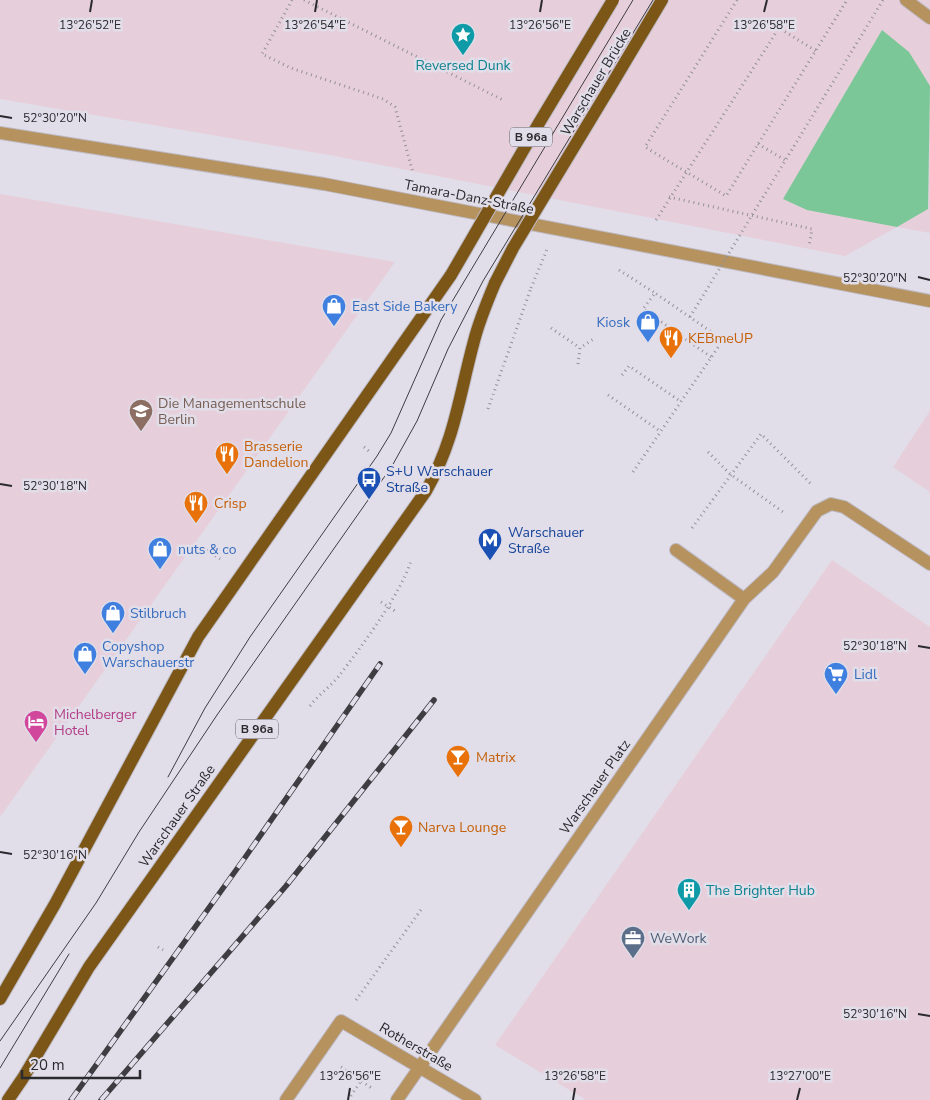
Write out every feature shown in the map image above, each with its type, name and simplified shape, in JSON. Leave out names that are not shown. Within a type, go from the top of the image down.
[{"type":"main road","name":"Warschauer Brücke","points":[[0,999],[55,904],[171,684],[198,638],[451,275],[613,0]]},
{"type":"main road","name":"Warschauer Brücke","points":[[496,284],[513,248],[662,0]]},
{"type":"main road","name":"Warschauer Straße","points":[[8,1100],[89,967],[426,491],[441,465],[452,435],[474,341],[482,314],[496,284]]},
{"type":"street","points":[[906,0],[921,9],[930,18]]},
{"type":"street","name":"Tamara-Danz-Straße","points":[[0,132],[324,184],[930,301]]},
{"type":"street","points":[[831,504],[844,507],[869,522],[930,564]]},
{"type":"street","name":"Warschauer Platz","points":[[397,1100],[744,598],[773,572],[817,511],[831,504]]},
{"type":"street","points":[[676,550],[744,598]]},
{"type":"street","points":[[286,1100],[341,1021]]},
{"type":"street","name":"Rotherstraße","points":[[341,1021],[475,1100]]},
{"type":"path","points":[[292,0],[262,54],[291,68],[383,99],[395,107],[420,202]]},
{"type":"path","points":[[304,0],[505,101]]},
{"type":"path","points":[[737,0],[645,147],[686,170],[726,196],[846,1]]},
{"type":"path","points":[[690,317],[883,0]]},
{"type":"path","points":[[640,246],[686,170],[779,28],[816,51]]},
{"type":"path","points":[[758,144],[785,160]]},
{"type":"path","points":[[669,197],[812,229],[809,246]]},
{"type":"path","points":[[512,338],[531,288]]},
{"type":"path","points":[[633,472],[723,340],[655,293]]},
{"type":"path","points":[[644,309],[711,357]]},
{"type":"path","points":[[552,328],[580,348]]},
{"type":"path","points":[[578,364],[580,348],[595,338]]},
{"type":"path","points":[[622,375],[629,366],[680,401]]},
{"type":"path","points":[[608,395],[660,431]]},
{"type":"path","points":[[676,550],[761,434],[831,504]]},
{"type":"path","points":[[708,452],[730,474],[804,527]]},
{"type":"path","points":[[207,550],[223,560]]},
{"type":"path","points":[[320,693],[338,677],[388,606],[405,580],[411,560]]},
{"type":"path","points":[[377,599],[395,611]]},
{"type":"path","points":[[341,1021],[423,906]]},
{"type":"path","points":[[158,947],[163,950]]},
{"type":"path","points":[[319,1053],[380,1094]]},
{"type":"path","points":[[348,1100],[361,1081]]},
{"type":"shaded area","points":[[0,0],[930,0],[930,233],[897,227],[845,256],[335,156],[0,99]]},
{"type":"shaded area","points":[[0,194],[395,262],[0,817]]},
{"type":"shaded area","points":[[930,411],[930,492],[893,467]]},
{"type":"shaded area","points":[[832,560],[930,627],[930,1100],[586,1100],[495,1045]]},
{"type":"green space","points":[[882,30],[909,52],[930,86],[928,209],[897,227],[807,210],[783,199]]},
{"type":"tram line","points":[[168,777],[205,708],[250,637],[377,456],[391,433],[441,320],[633,0]]},
{"type":"tram line","points":[[0,1041],[96,903],[139,832],[217,715],[392,466],[417,421],[448,349],[483,281],[653,0]]},
{"type":"tram line","points":[[0,1068],[69,954]]},
{"type":"railway","points":[[71,1100],[244,859],[380,664]]},
{"type":"railway","points":[[101,1100],[286,886],[434,700]]},
{"type":"place","name":"Reversed Dunk","points":[[463,56]]},
{"type":"place","name":"East Side Bakery","points":[[334,327]]},
{"type":"place","name":"Kiosk","points":[[648,343]]},
{"type":"place","name":"KEBmeUP","points":[[671,359]]},
{"type":"place","name":"Die Managementschule Berlin","points":[[141,432]]},
{"type":"place","name":"Brasserie Dandelion","points":[[227,475]]},
{"type":"place","name":"S+U Warschauer Straße","points":[[369,500]]},
{"type":"place","name":"Crisp","points":[[196,524]]},
{"type":"place","name":"Warschauer Straße","points":[[490,561]]},
{"type":"place","name":"nuts & co","points":[[160,570]]},
{"type":"place","name":"Stilbruch","points":[[113,634]]},
{"type":"place","name":"Copyshop Warschauerstr","points":[[85,675]]},
{"type":"place","name":"Lidl","points":[[836,695]]},
{"type":"place","name":"Michelberger Hotel","points":[[36,743]]},
{"type":"place","name":"Matrix","points":[[458,778]]},
{"type":"place","name":"Narva Lounge","points":[[401,848]]},
{"type":"place","name":"The Brighter Hub","points":[[689,911]]},
{"type":"place","name":"WeWork","points":[[633,959]]}]
